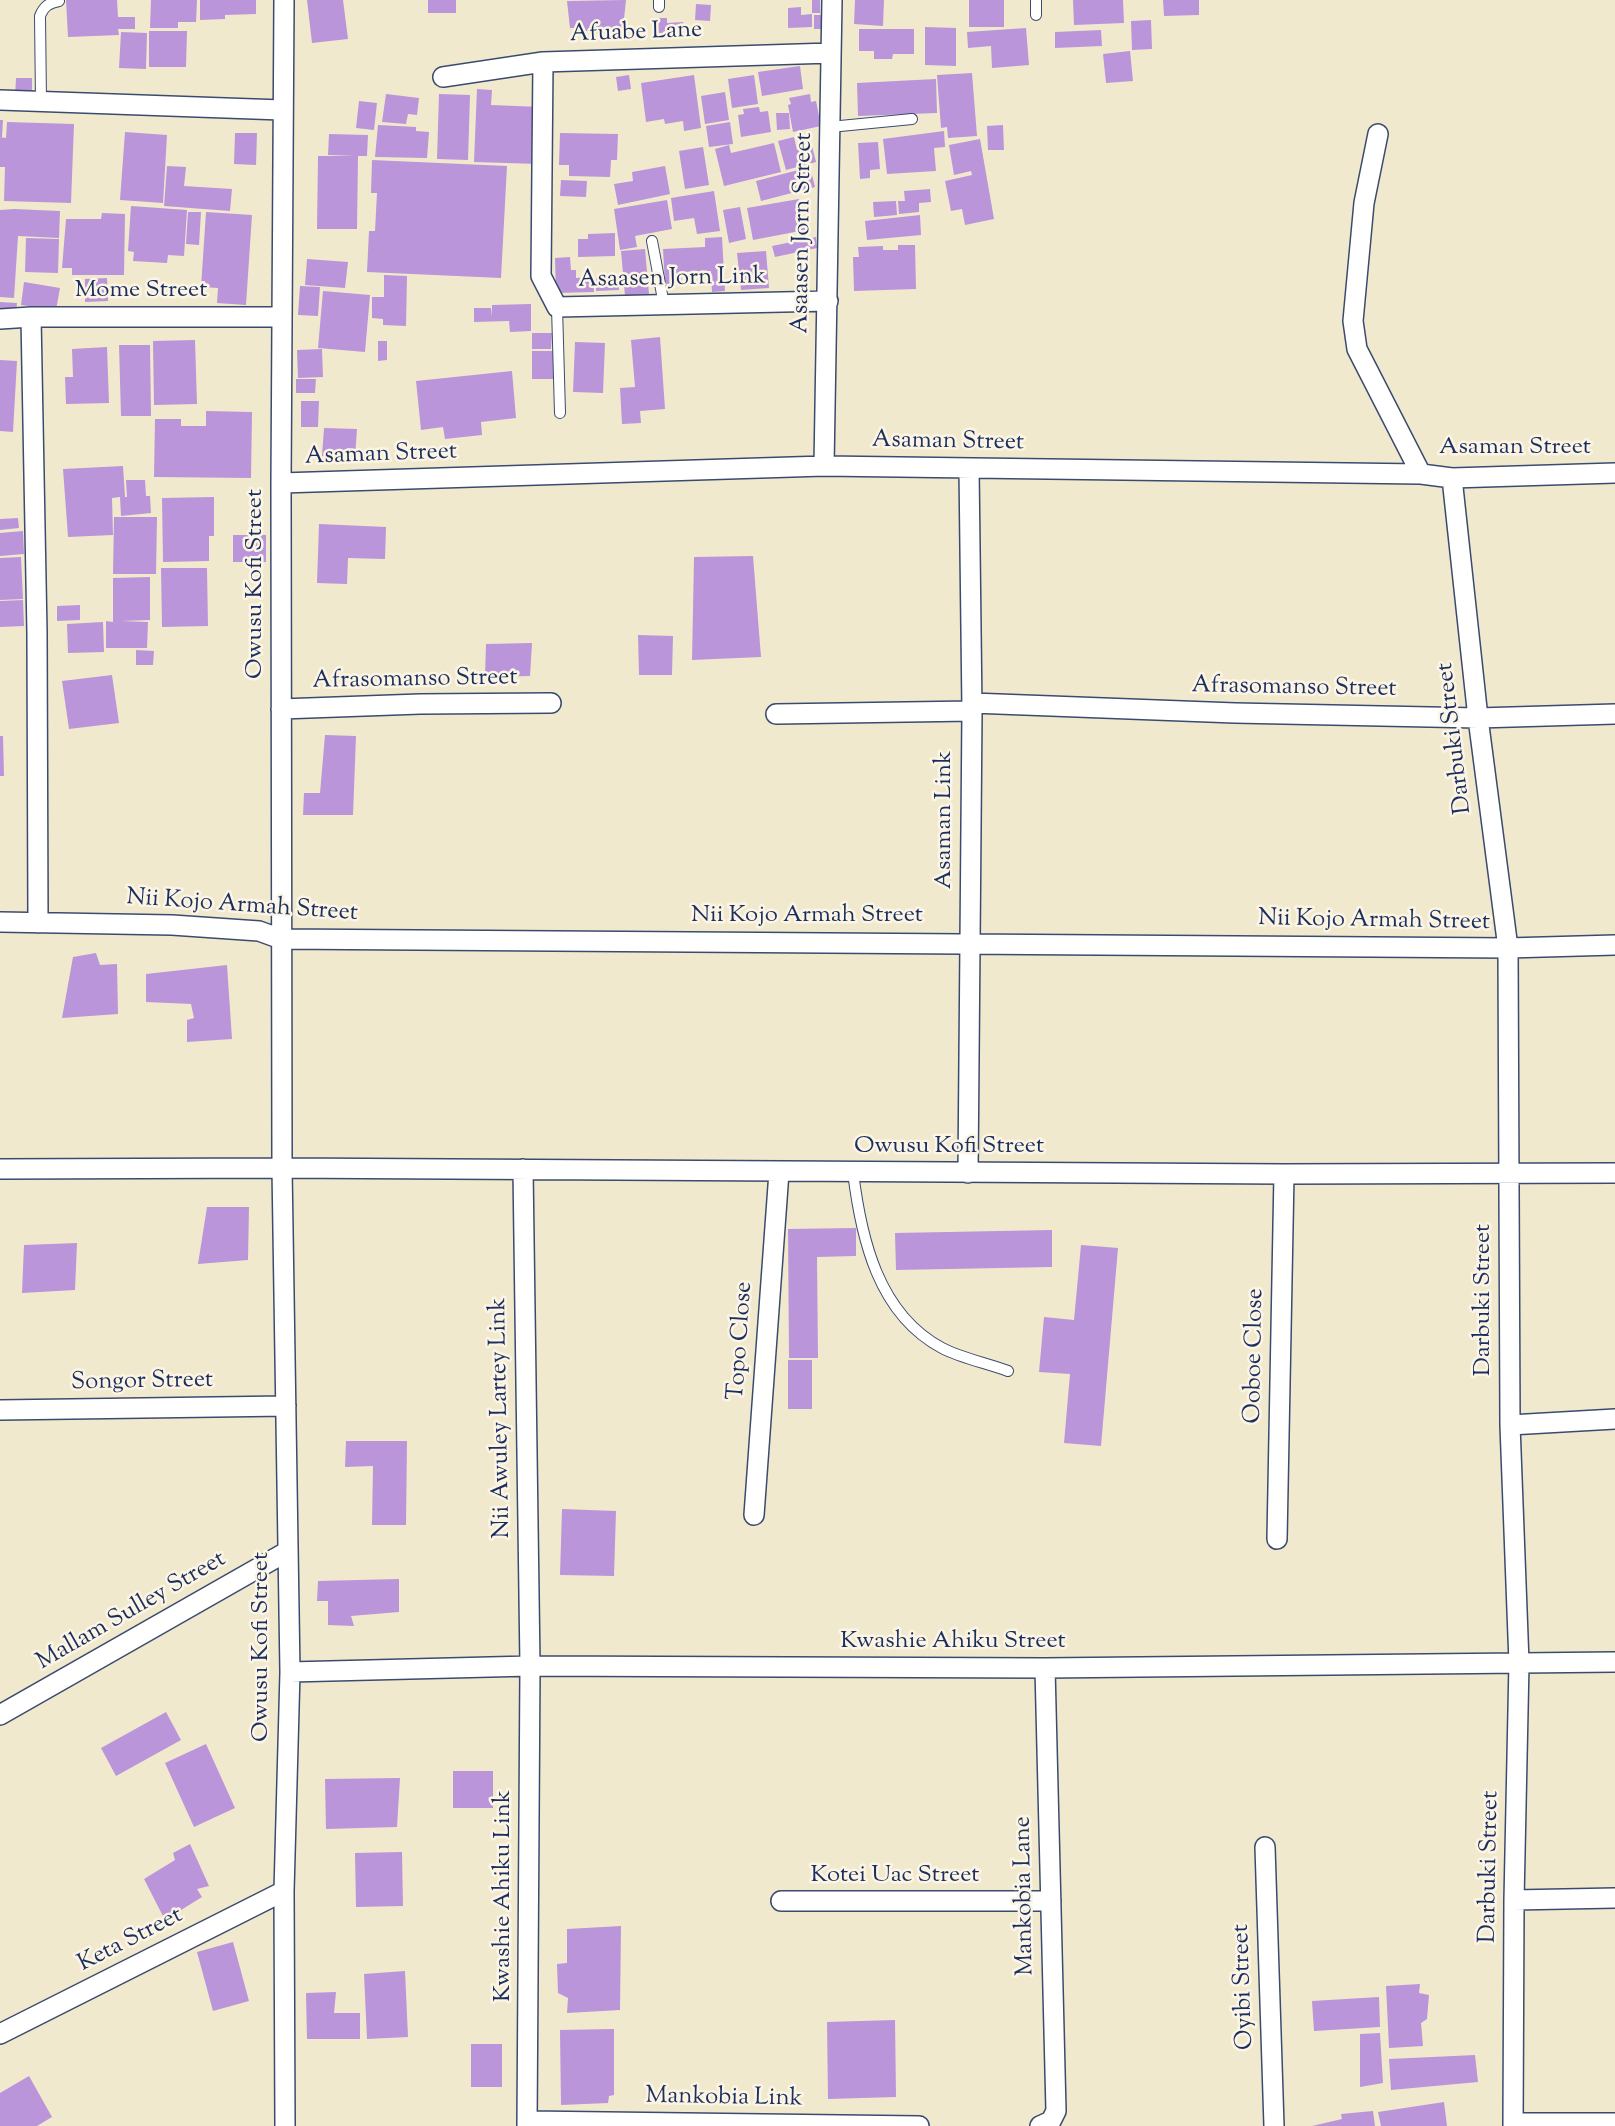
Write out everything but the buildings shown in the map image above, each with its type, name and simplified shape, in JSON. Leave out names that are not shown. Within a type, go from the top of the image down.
[{"type":"street","name":"Owusu Kofi Street","points":[[284,0],[281,939],[290,1672],[284,1891],[285,2126]]},
{"type":"street","name":"Asaasen Jorn Street","points":[[824,466],[832,0]]},
{"type":"street","name":"Afuabe Lane","points":[[443,77],[543,62],[831,53]]},
{"type":"street","name":"Asaasen Jorn Link","points":[[543,62],[541,276],[557,307],[828,301]]},
{"type":"street","points":[[0,100],[282,110]]},
{"type":"street","points":[[1378,134],[1364,203],[1353,321],[1357,349],[1421,474]]},
{"type":"street","points":[[31,317],[37,633],[38,923]]},
{"type":"street","name":"Mome Street","points":[[0,319],[281,317]]},
{"type":"street","name":"Asaman Street","points":[[281,483],[824,466],[1421,474],[1452,478],[1615,473]]},
{"type":"street","name":"Asaman Link","points":[[968,1173],[972,707],[969,468]]},
{"type":"street","name":"Darbuki Street","points":[[1452,478],[1478,718],[1508,948],[1510,1425],[1519,1663],[1513,2125]]},
{"type":"street","name":"Afrasomanso Street","points":[[281,709],[551,703]]},
{"type":"street","name":"Afrasomanso Street","points":[[776,714],[972,707],[1478,718],[1615,714]]},
{"type":"street","name":"Nii Kojo Armah Street","points":[[0,922],[172,925],[259,931],[281,939],[1508,948],[1615,945]]},
{"type":"street","name":"Owusu Kofi Street","points":[[0,1169],[1615,1173]]},
{"type":"street","name":"Nii Awuley Lartey Link","points":[[523,1169],[530,1666]]},
{"type":"street","name":"Topo Close","points":[[754,1515],[779,1172]]},
{"type":"street","name":"Ooboe Close","points":[[1277,1539],[1284,1174]]},
{"type":"street","name":"Songor Street","points":[[0,1410],[286,1406]]},
{"type":"street","points":[[1510,1425],[1615,1419]]},
{"type":"street","name":"Mallam Sulley Street","points":[[0,1714],[288,1551]]},
{"type":"street","name":"Kwashie Ahiku Street","points":[[290,1672],[530,1666],[1045,1668],[1615,1662]]},
{"type":"street","name":"Kwashie Ahiku Link","points":[[528,2124],[530,1666]]},
{"type":"street","name":"Mankobia Lane","points":[[1045,1668],[1056,2111],[1046,2124]]},
{"type":"street","name":"Oyibi Street","points":[[1265,1847],[1274,2126]]},
{"type":"street","name":"Keta Street","points":[[0,2034],[284,1891]]},
{"type":"street","points":[[1514,1900],[1615,1899]]},
{"type":"street","name":"Kotei Uac Street","points":[[781,1901],[1051,1901]]},
{"type":"street","points":[[1513,2125],[1615,2123]]},
{"type":"street","name":"Mankobia Link","points":[[528,2124],[919,2126]]},
{"type":"lane","points":[[1035,0],[1036,15]]},
{"type":"lane","points":[[41,101],[40,16],[43,7],[59,1]]},
{"type":"lane","points":[[830,127],[912,120]]},
{"type":"lane","points":[[652,241],[664,305]]},
{"type":"lane","points":[[557,307],[560,414]]},
{"type":"lane","points":[[853,1172],[858,1209],[878,1278],[903,1318],[918,1333],[943,1349],[1008,1371]]}]
